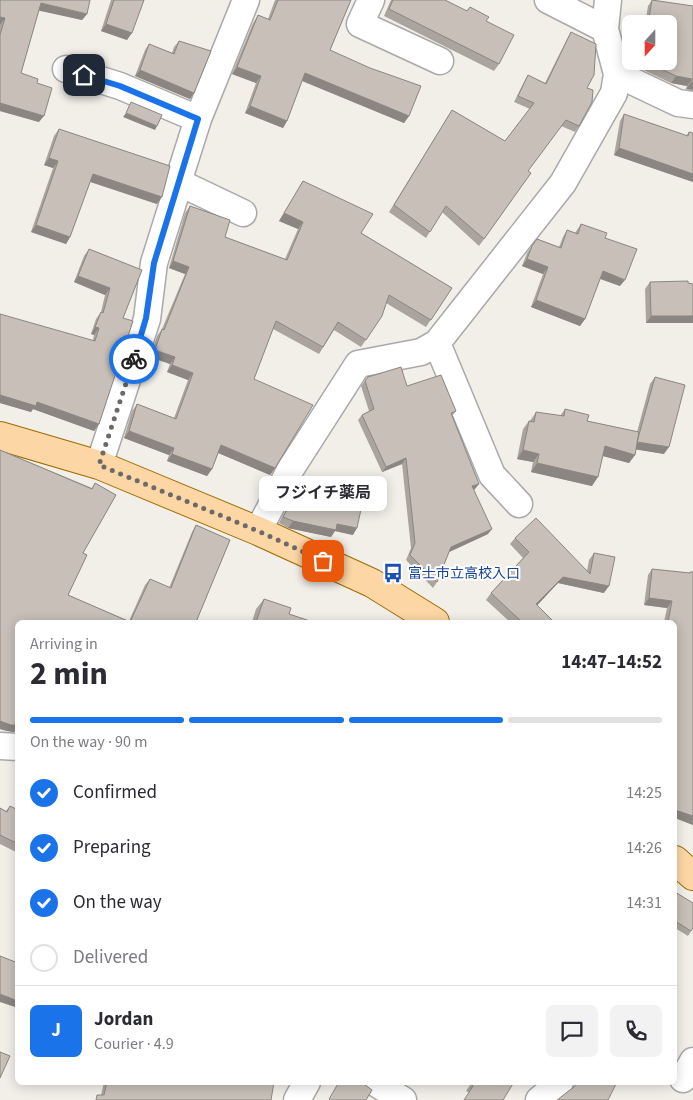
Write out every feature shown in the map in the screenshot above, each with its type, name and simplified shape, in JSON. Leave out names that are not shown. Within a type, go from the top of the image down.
[{"type":"main road","points":[[0,436],[99,465],[258,531],[372,583],[432,620]]},
{"type":"main road","points":[[677,862],[693,876]]},
{"type":"street","points":[[99,465],[146,318],[154,263],[178,182],[198,119],[246,0]]},
{"type":"street","points":[[371,0],[360,24],[440,60]]},
{"type":"street","points":[[548,0],[605,29]]},
{"type":"street","points":[[258,531],[290,470],[358,364],[421,352],[437,343],[563,183],[614,93],[617,74],[605,29],[608,0]]},
{"type":"street","points":[[66,69],[120,86],[198,119]]},
{"type":"street","points":[[617,74],[678,103],[693,105]]},
{"type":"street","points":[[178,182],[243,213]]},
{"type":"street","points":[[437,343],[492,475],[520,504]]},
{"type":"street","points":[[0,746],[15,747]]},
{"type":"street","points":[[297,1100],[305,1085]]},
{"type":"street","points":[[379,1085],[403,1100]]},
{"type":"street","points":[[539,1100],[556,1085]]},
{"type":"building","points":[[0,0],[90,0],[87,14],[41,3],[21,73],[38,79],[37,83],[52,88],[44,116],[0,103],[0,35],[5,18],[0,17]]},
{"type":"building","points":[[114,0],[144,0],[132,33],[106,24]]},
{"type":"building","points":[[278,0],[351,0],[330,50],[370,68],[421,86],[409,116],[305,73],[287,121],[250,106],[261,76],[237,67],[258,15],[270,20]]},
{"type":"building","points":[[393,0],[445,0],[467,11],[470,7],[489,17],[486,21],[514,35],[499,64],[389,9]]},
{"type":"building","points":[[652,0],[693,6],[693,83],[691,82],[692,79],[676,76],[663,70],[678,70],[678,15],[650,15]]},
{"type":"building","points":[[571,32],[596,44],[594,75],[587,88],[593,90],[592,102],[579,126],[566,120],[528,171],[531,173],[484,239],[446,206],[430,232],[394,205],[452,110],[505,141],[534,103],[518,96],[528,75],[546,84]]},
{"type":"building","points":[[179,41],[211,51],[194,93],[140,70],[149,44],[174,54]]},
{"type":"building","points":[[131,102],[162,115],[157,126],[126,113]]},
{"type":"building","points":[[624,114],[688,136],[689,132],[693,133],[693,174],[619,148]]},
{"type":"building","points":[[59,129],[170,166],[162,197],[93,174],[70,237],[36,225],[58,161],[49,158]]},
{"type":"building","points":[[303,181],[373,214],[361,233],[452,288],[431,320],[389,295],[382,316],[366,340],[338,322],[323,347],[276,321],[254,379],[313,405],[275,468],[221,445],[212,469],[172,454],[174,448],[129,431],[137,404],[176,419],[193,373],[172,365],[175,357],[155,350],[189,267],[173,261],[190,206],[230,220],[225,237],[287,260],[303,222],[284,213]]},
{"type":"building","points":[[581,224],[607,233],[605,238],[637,249],[625,280],[603,271],[585,319],[536,300],[548,267],[527,259],[537,239],[561,248],[567,230],[578,234]]},
{"type":"building","points":[[89,249],[142,270],[123,318],[133,321],[99,424],[37,402],[36,406],[0,395],[0,314],[95,341],[99,328],[95,327],[101,312],[103,313],[110,288],[78,276]]},
{"type":"building","points":[[688,281],[688,283],[693,284],[693,316],[651,316],[650,282]]},
{"type":"building","points":[[401,367],[407,386],[441,375],[456,411],[451,413],[479,484],[472,486],[492,529],[451,547],[437,582],[410,555],[415,543],[406,458],[386,467],[362,415],[374,409],[365,381],[368,377]]},
{"type":"building","points":[[655,377],[685,385],[669,447],[637,442]]},
{"type":"building","points":[[565,409],[589,415],[587,421],[639,432],[635,455],[605,446],[598,477],[537,463],[539,454],[523,450],[529,421],[534,422],[536,412],[564,416]]},
{"type":"building","points":[[0,450],[92,489],[95,483],[116,495],[83,553],[87,555],[68,595],[125,620],[15,620],[15,725],[0,721]]},
{"type":"building","points":[[304,479],[333,484],[333,480],[366,486],[357,528],[337,524],[336,530],[293,521],[283,517]]},
{"type":"building","points":[[536,518],[590,574],[594,553],[615,557],[609,586],[563,577],[536,604],[552,620],[520,620],[491,593],[529,552],[515,538]]},
{"type":"building","points":[[196,525],[230,540],[197,620],[131,620],[150,579],[171,588]]},
{"type":"building","points":[[652,569],[693,572],[693,816],[677,811],[677,620],[668,620],[672,601],[649,598]]},
{"type":"building","points":[[264,599],[291,608],[289,614],[307,620],[257,620]]},
{"type":"building","points":[[10,806],[15,808],[15,842],[0,835],[0,808],[7,812]]},
{"type":"building","points":[[677,893],[693,903],[693,928],[691,931],[677,922]]},
{"type":"building","points":[[0,956],[15,962],[15,1000],[0,994]]},
{"type":"building","points":[[0,1052],[10,1056],[0,1078]]},
{"type":"building","points":[[106,1085],[274,1085],[271,1100],[96,1100],[97,1095],[104,1095]]},
{"type":"building","points":[[337,1085],[365,1085],[372,1090],[366,1100],[329,1099]]},
{"type":"building","points":[[512,1085],[503,1100],[464,1100],[473,1086]]},
{"type":"building","points":[[616,1085],[608,1100],[557,1100],[575,1086]]},
{"type":"way so far","points":[[134,359],[99,465],[258,531],[323,561]]},
{"type":"place","name":"フジイチ薬局","points":[[323,561]]},
{"type":"place","name":"富士市立高校入口","points":[[393,573]]},
{"type":"route","points":[[84,75],[120,86],[198,119],[154,263],[146,318],[134,359]]}]
